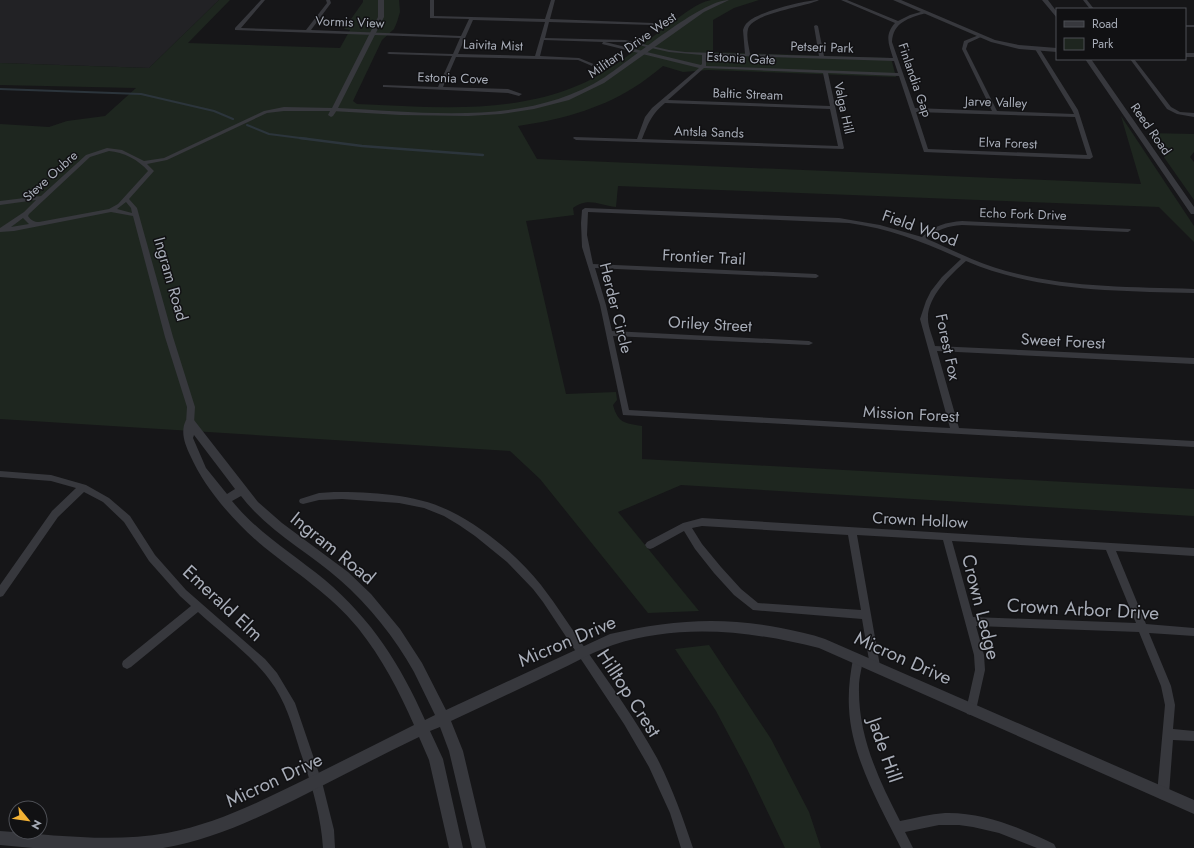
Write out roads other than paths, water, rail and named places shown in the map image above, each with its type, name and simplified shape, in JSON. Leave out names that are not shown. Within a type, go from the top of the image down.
[{"type":"street","name":"Vormis View","points":[[263,0],[237,29],[462,36]]},
{"type":"street","points":[[308,32],[328,4],[328,0]]},
{"type":"street","points":[[142,163],[164,159],[266,112],[284,109],[332,113],[381,17],[381,0]]},
{"type":"street","points":[[432,0],[432,17],[653,24]]},
{"type":"street","points":[[537,57],[553,0]]},
{"type":"street","name":"Military Drive West","points":[[332,113],[482,113],[521,108],[555,101],[587,90],[608,78],[702,11],[726,0]]},
{"type":"street","points":[[748,55],[746,28],[748,23],[764,15],[818,0]]},
{"type":"street","points":[[843,0],[898,23]]},
{"type":"street","points":[[896,0],[979,36],[1006,44],[1037,49],[1056,50]]},
{"type":"street","points":[[1045,0],[1056,15]]},
{"type":"street","points":[[1085,0],[1091,8]]},
{"type":"street","name":"Finlandia Gap","points":[[924,12],[898,23],[890,32],[889,37],[900,75],[914,110],[926,151]]},
{"type":"street","points":[[440,88],[462,36],[471,19]]},
{"type":"street","points":[[816,26],[822,58]]},
{"type":"street","points":[[979,36],[966,42],[964,49],[995,113]]},
{"type":"street","name":"Estonia Gate","points":[[542,39],[625,41],[652,47]]},
{"type":"street","name":"Estonia Gate","points":[[584,40],[609,44],[703,68],[900,75]]},
{"type":"street","name":"Petseri Park","points":[[652,47],[669,51],[704,54],[896,60]]},
{"type":"street","points":[[1037,49],[1077,116]]},
{"type":"street","name":"Laivita Mist","points":[[389,53],[579,59],[594,64]]},
{"type":"street","points":[[639,140],[648,117],[663,101],[703,68],[704,54]]},
{"type":"street","name":"Reed Road","points":[[1089,60],[1194,212]]},
{"type":"street","points":[[1133,60],[1169,108],[1179,113],[1194,115]]},
{"type":"street","name":"Valga Hill","points":[[825,72],[841,148]]},
{"type":"street","name":"Estonia Cove","points":[[385,86],[508,91],[519,94]]},
{"type":"street","name":"Baltic Stream","points":[[663,101],[833,108]]},
{"type":"street","name":"Jarve Valley","points":[[914,110],[1077,116]]},
{"type":"street","name":"Elva Forest","points":[[926,151],[1090,157],[1077,116]]},
{"type":"street","name":"Antsla Sands","points":[[576,138],[841,148]]},
{"type":"street","name":"Steve Oubre","points":[[115,149],[142,163],[151,171],[120,205],[111,210],[36,224],[30,223],[27,219],[26,213],[88,156],[94,153],[115,149]]},
{"type":"street","points":[[151,171],[164,159]]},
{"type":"street","points":[[0,203],[42,198]]},
{"type":"street","name":"Ingram Road","points":[[126,199],[134,208],[191,407],[188,438],[202,470],[238,516],[267,543],[320,583],[362,624],[390,663],[423,728],[436,759],[456,848]]},
{"type":"street","points":[[111,210],[135,214]]},
{"type":"street","name":"Field Wood","points":[[585,210],[839,220],[889,228],[923,240],[965,259],[1007,274],[1060,284],[1194,291]]},
{"type":"street","name":"Herder Circle","points":[[585,210],[583,239],[597,283],[626,413]]},
{"type":"street","points":[[1,231],[26,213]]},
{"type":"street","points":[[1,231],[36,224]]},
{"type":"street","name":"Echo Fork Drive","points":[[923,240],[938,227],[955,224],[1128,230]]},
{"type":"street","name":"Forest Fox","points":[[955,430],[924,319],[928,302],[934,290],[947,275],[965,259]]},
{"type":"street","name":"Frontier Trail","points":[[591,266],[816,276]]},
{"type":"street","name":"Oriley Street","points":[[609,333],[809,343]]},
{"type":"street","name":"Sweet Forest","points":[[932,348],[1194,361]]},
{"type":"street","name":"Mission Forest","points":[[626,413],[1194,444]]},
{"type":"street","name":"Ingram Road","points":[[190,423],[259,510],[344,576],[367,598],[396,633],[418,667],[443,718],[456,751],[480,848]]},
{"type":"street","name":"Emerald Elm","points":[[0,474],[51,478],[83,487],[106,500],[127,519],[152,558],[183,593],[261,662],[274,676],[290,703],[316,782],[328,830],[330,848]]},
{"type":"street","points":[[0,593],[44,527],[83,487]]},
{"type":"street","points":[[226,500],[242,490]]},
{"type":"street","name":"Hilltop Crest","points":[[303,501],[331,494],[397,499],[431,507],[449,514],[472,529],[522,570],[536,585],[628,720],[653,763],[675,812],[687,848]]},
{"type":"street","name":"Crown Hollow","points":[[650,545],[686,526],[702,522],[1194,552]]},
{"type":"street","points":[[686,526],[692,539],[704,554],[743,598],[756,606],[867,615]]},
{"type":"street","points":[[852,531],[875,666]]},
{"type":"street","name":"Crown Ledge","points":[[946,536],[979,655],[980,670],[972,710]]},
{"type":"street","points":[[1109,546],[1166,686],[1170,705],[1163,794]]},
{"type":"street","points":[[127,664],[199,606]]},
{"type":"street","name":"Crown Arbor Drive","points":[[970,621],[1142,628],[1194,632]]},
{"type":"street","name":"Micron Drive","points":[[0,838],[84,845],[156,842],[228,822],[254,812],[443,718],[610,640],[636,632],[691,625],[732,625],[790,634],[821,643],[1194,807]]},
{"type":"street","name":"Jade Hill","points":[[858,659],[853,688],[853,705],[860,743],[866,762],[907,848]]},
{"type":"street","points":[[1168,734],[1194,736]]},
{"type":"street","points":[[897,828],[945,819],[979,822],[1014,832],[1050,848]]},
{"type":"waterway","points":[[0,89],[141,94],[214,111],[233,119]]},
{"type":"waterway","points":[[247,125],[269,134],[308,139]]},
{"type":"waterway","points":[[300,138],[362,146],[483,155]]}]
